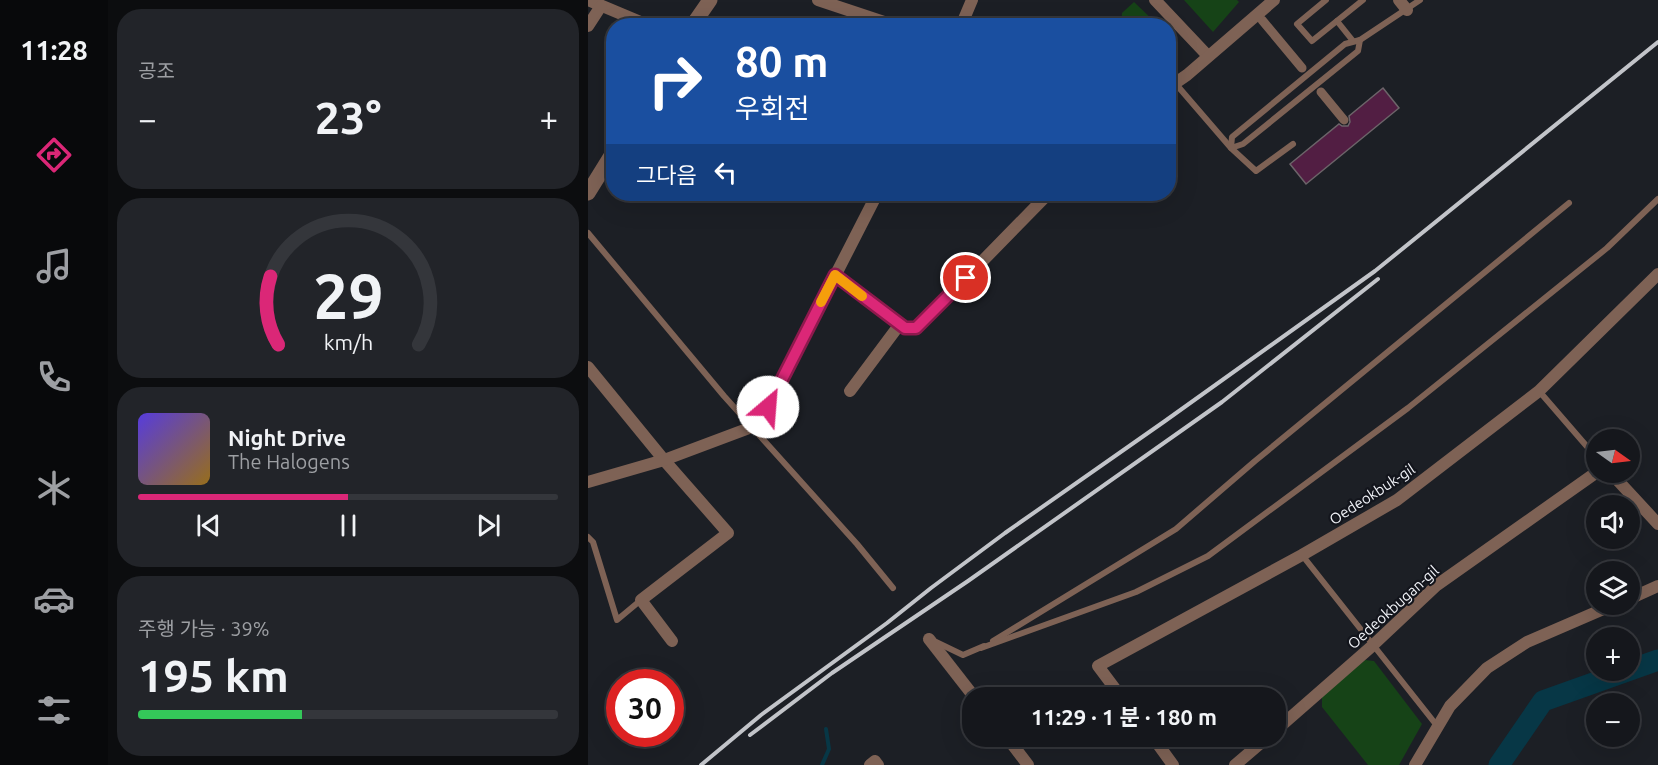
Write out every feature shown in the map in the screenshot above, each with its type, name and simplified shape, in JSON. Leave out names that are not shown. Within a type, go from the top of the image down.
[{"type":"street","points":[[588,0],[630,18]]},
{"type":"street","points":[[698,18],[710,0]]},
{"type":"street","points":[[818,0],[872,18]]},
{"type":"street","points":[[964,18],[972,0]]},
{"type":"street","points":[[1155,0],[1172,18]]},
{"type":"street","points":[[1176,82],[1274,0]]},
{"type":"street","points":[[588,26],[601,6]]},
{"type":"street","points":[[1262,20],[1302,68]]},
{"type":"street","points":[[1176,22],[1208,56]]},
{"type":"street","points":[[1321,92],[1344,120]]},
{"type":"street","points":[[588,193],[606,164]]},
{"type":"street","points":[[588,482],[664,460],[752,427],[768,407],[873,201]]},
{"type":"street","points":[[835,275],[905,328],[916,328],[1041,201]]},
{"type":"street","name":"Oedeokbuk-gil","points":[[1114,687],[1098,666],[1302,555],[1397,500],[1539,391],[1658,274]]},
{"type":"street","points":[[849,391],[900,324]]},
{"type":"street","points":[[588,366],[664,460],[728,533],[640,600],[672,641]]},
{"type":"street","name":"Oedeokbugan-gil","points":[[1286,721],[1437,585],[1586,480]]},
{"type":"street","points":[[1620,483],[1658,524]]},
{"type":"street","points":[[1640,593],[1658,586]]},
{"type":"street","points":[[1415,765],[1450,706],[1487,668],[1527,642],[1590,615]]},
{"type":"street","points":[[929,639],[966,687]]},
{"type":"street","points":[[1014,747],[1028,765]]},
{"type":"street","points":[[1160,747],[1173,765]]},
{"type":"street","points":[[1235,765],[1256,747]]},
{"type":"street","points":[[870,765],[875,761],[878,765]]},
{"type":"lane","points":[[1326,0],[1298,24],[1312,41],[1363,0]]},
{"type":"lane","points":[[1231,148],[1232,136],[1345,44],[1357,40],[1403,5],[1420,0]]},
{"type":"lane","points":[[1231,148],[1243,144],[1358,51],[1357,40],[1337,21]]},
{"type":"lane","points":[[1176,89],[1256,171],[1293,144]]},
{"type":"lane","points":[[929,639],[963,655],[1136,592],[1208,556],[1408,408],[1607,248],[1658,199]]},
{"type":"lane","points":[[981,648],[1176,529],[1255,461],[1569,203]]},
{"type":"lane","points":[[588,233],[752,427],[857,544],[893,588]]},
{"type":"lane","points":[[1539,391],[1586,445]]},
{"type":"lane","points":[[588,537],[593,542],[617,620],[640,600]]},
{"type":"lane","points":[[1302,555],[1438,727]]},
{"type":"green space","points":[[1184,0],[1237,0],[1239,2],[1213,32]]},
{"type":"green space","points":[[1134,2],[1151,18],[1122,18],[1122,13]]},
{"type":"green space","points":[[1365,660],[1374,661],[1422,724],[1399,765],[1368,765],[1322,707],[1322,696]]},
{"type":"building","points":[[1383,88],[1399,108],[1306,184],[1290,164],[1339,124],[1348,126],[1349,116]]},
{"type":"waterway","points":[[1499,765],[1543,701],[1658,660]]},
{"type":"waterway","points":[[822,765],[829,749],[826,729]]},
{"type":"railway","points":[[701,765],[761,715],[1005,533],[1375,271],[1658,42]]},
{"type":"railway","points":[[750,735],[832,673],[968,581],[1222,402],[1378,279]]},
{"type":"slow traffic","points":[[821,302],[835,275],[862,296]]},
{"type":"route","points":[[768,407],[835,275],[905,328],[916,328],[966,278]]}]
